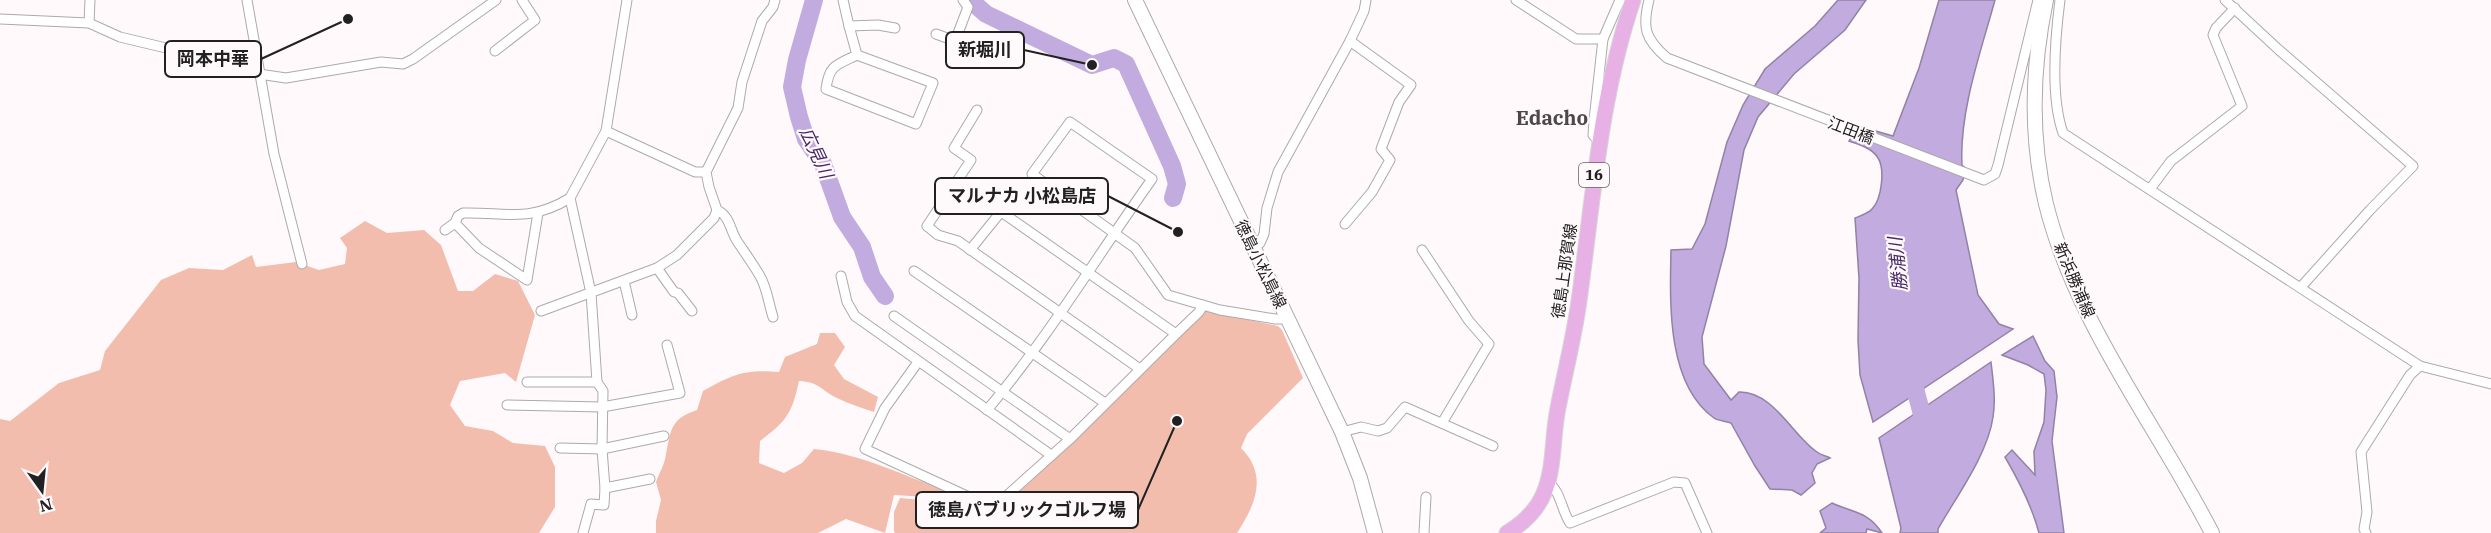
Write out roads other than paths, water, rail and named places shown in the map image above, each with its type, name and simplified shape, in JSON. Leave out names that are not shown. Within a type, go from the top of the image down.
[{"type":"main road","name":"徳島小松島線","points":[[1135,0],[1341,432],[1360,478],[1375,533]]},
{"type":"main road","name":"徳島上那賀線","points":[[1507,533],[1538,505],[1548,482],[1556,415],[1579,303],[1600,143],[1618,47],[1633,0]]},
{"type":"main road","name":"新浜勝浦線","points":[[2046,0],[2036,68],[2035,124],[2046,204],[2084,305],[2212,533]]},
{"type":"street","points":[[89,23],[90,0]]},
{"type":"street","points":[[247,0],[274,154],[302,264]]},
{"type":"street","points":[[0,19],[89,23],[120,37],[166,48],[199,52],[233,62],[259,74],[286,78],[381,62],[403,64],[496,0]]},
{"type":"street","points":[[495,51],[535,20],[522,0]]},
{"type":"street","points":[[445,230],[456,223],[458,216],[463,213],[520,216],[538,213],[570,198],[606,131],[627,0]]},
{"type":"street","points":[[541,311],[657,268],[677,255],[714,218],[717,210],[706,172],[738,108],[742,82],[762,21],[773,7],[775,0]]},
{"type":"street","points":[[843,0],[857,54]]},
{"type":"street","points":[[955,41],[968,7],[963,0]]},
{"type":"street","points":[[1253,248],[1260,243],[1264,234],[1267,208],[1278,172],[1350,41],[1364,11],[1366,0]]},
{"type":"street","points":[[1516,0],[1576,39],[1603,39]]},
{"type":"street","points":[[1600,143],[1593,135],[1603,39],[1611,26],[1620,0]]},
{"type":"street","name":"江田橋","points":[[1649,0],[1645,27],[1652,45],[1667,58],[1984,180],[1995,174],[2038,0]]},
{"type":"street","points":[[2060,0],[2056,44],[2057,94],[2063,133],[2420,366],[2491,384]]},
{"type":"street","points":[[2150,189],[2171,161],[2241,106],[2213,35],[2229,2],[2279,50],[2413,166],[2301,287]]},
{"type":"street","points":[[849,26],[878,25],[895,28]]},
{"type":"street","points":[[936,34],[959,43],[952,62]]},
{"type":"street","points":[[1345,224],[1372,192],[1390,160],[1381,148],[1400,102],[1411,85],[1350,41]]},
{"type":"street","points":[[857,54],[933,83],[916,124],[826,89],[828,73],[832,68],[857,54]]},
{"type":"street","points":[[977,110],[954,148],[971,160],[927,226],[938,235],[958,241],[1140,369]]},
{"type":"street","points":[[987,410],[1032,352],[1086,273],[1114,233],[1152,179],[1070,122],[1032,174],[1114,233],[1134,248],[1168,296],[1264,318],[1287,319]]},
{"type":"street","points":[[606,131],[695,172],[706,172]]},
{"type":"street","points":[[957,181],[1176,334]]},
{"type":"street","points":[[570,198],[591,293],[597,382],[603,391],[604,505],[591,504],[583,533]]},
{"type":"street","points":[[717,210],[723,213],[736,240],[751,259],[761,278],[773,317]]},
{"type":"street","points":[[456,223],[479,248],[527,280],[538,213]]},
{"type":"street","points":[[970,250],[1000,213]]},
{"type":"street","points":[[1422,250],[1469,321],[1489,344],[1442,423]]},
{"type":"street","points":[[657,268],[692,312]]},
{"type":"street","points":[[914,271],[1105,403]]},
{"type":"street","points":[[841,276],[847,302],[855,316],[1051,455]]},
{"type":"street","points":[[624,281],[632,315]]},
{"type":"street","points":[[918,362],[885,408],[865,449],[993,508],[1070,439],[1199,312],[1203,305]]},
{"type":"street","points":[[894,316],[1070,439]]},
{"type":"street","points":[[507,405],[602,407],[680,393],[667,345]]},
{"type":"street","points":[[2366,533],[2364,529],[2367,512],[2361,452],[2410,375],[2420,366]]},
{"type":"street","points":[[527,382],[597,382]]},
{"type":"street","points":[[1341,432],[1361,427],[1378,432],[1387,428],[1405,407],[1493,446]]},
{"type":"street","points":[[560,448],[602,449],[664,435]]},
{"type":"street","points":[[605,488],[650,479]]},
{"type":"street","points":[[1548,482],[1557,492],[1575,533]]},
{"type":"street","points":[[1569,523],[1674,482],[1685,483],[1705,532]]},
{"type":"street","points":[[1424,533],[1426,497]]},
{"type":"water","points":[[1838,0],[1866,0],[1845,30],[1794,74],[1758,117],[1744,150],[1726,246],[1702,337],[1704,364],[1731,400],[1739,392],[1762,399],[1782,416],[1808,445],[1830,458],[1817,464],[1812,473],[1815,483],[1801,495],[1792,490],[1770,489],[1731,423],[1714,418],[1698,403],[1687,385],[1674,340],[1671,250],[1692,249],[1705,224],[1727,142],[1743,105],[1765,69],[1815,26]]},
{"type":"water","points":[[1939,0],[1995,0],[1967,103],[1962,145],[1962,165],[1965,168],[1963,180],[1956,190],[1978,295],[1999,324],[2013,329],[1873,422],[1860,375],[1859,278],[1855,218],[1872,209],[1878,198],[1882,176],[1878,158],[1865,147],[1849,141],[1858,126],[1893,136],[1919,68]]},
{"type":"water","points":[[2033,336],[2045,361],[2054,371],[2057,397],[2052,441],[2064,533],[2039,533],[2025,494],[2005,457],[2012,450],[2035,475],[2034,451],[2044,422],[2046,390],[2044,374],[2002,355]]},
{"type":"water","points":[[1991,362],[1994,410],[1990,431],[1978,460],[1938,529],[1938,533],[1900,533],[1901,528],[1879,438]]},
{"type":"water","points":[[1832,503],[1866,516],[1882,533],[1867,529],[1866,533],[1820,533],[1826,528],[1820,511]]},
{"type":"waterway","name":"広見川","points":[[814,0],[792,87],[799,117],[806,139],[823,164],[842,217],[862,247],[872,277],[885,296]]},
{"type":"waterway","points":[[970,0],[986,14],[1092,65],[1114,58],[1126,64],[1172,166],[1177,184],[1173,198]]},
{"type":"waterway","name":"勝浦川","points":[[1910,370],[1927,433]]},
{"type":"place","name":"岡本中華","points":[[348,19]]},
{"type":"place","name":"新堀川","points":[[1092,65]]},
{"type":"place","name":"マルナカ 小松島店","points":[[1178,232]]},
{"type":"place","name":"徳島パブリックゴルフ場","points":[[1177,421]]},
{"type":"district","name":"Edacho","points":[[1552,118]]}]
